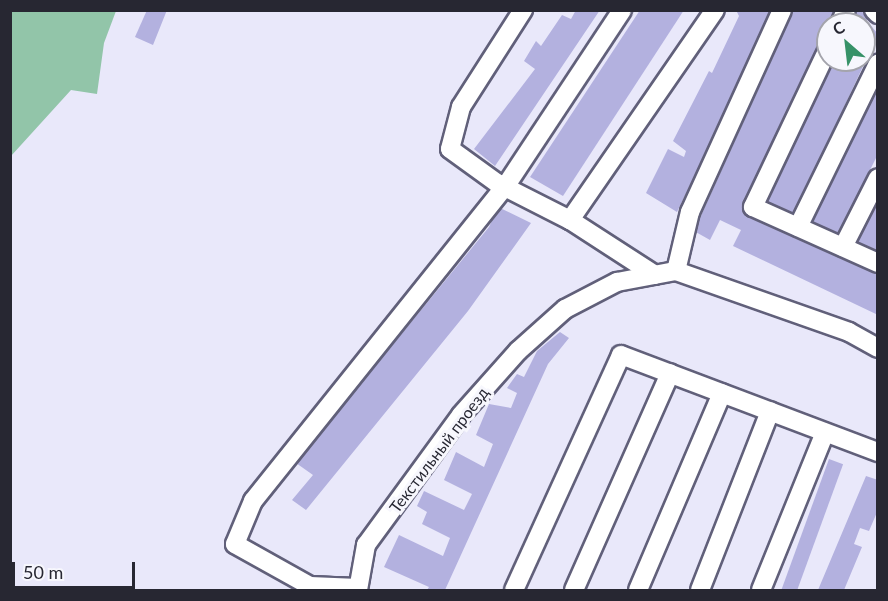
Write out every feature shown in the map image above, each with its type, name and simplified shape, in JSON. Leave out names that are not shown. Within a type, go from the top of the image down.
[{"type":"street","points":[[524,10],[461,107],[450,149],[505,187],[570,220],[655,275]]},
{"type":"street","points":[[358,589],[310,586],[270,568],[235,544],[253,501],[505,187],[622,10]]},
{"type":"street","points":[[570,220],[715,10]]},
{"type":"street","points":[[782,10],[690,212],[676,271],[849,332],[878,348]]},
{"type":"street","points":[[874,10],[878,14]]},
{"type":"street","points":[[798,227],[878,64]]},
{"type":"street","points":[[817,72],[753,207],[878,263]]},
{"type":"street","points":[[843,247],[878,178]]},
{"type":"street","name":"Текстильный проезд","points":[[358,589],[366,544],[461,416],[518,351],[565,309],[617,282],[676,271]]},
{"type":"street","points":[[514,591],[621,355],[878,452]]},
{"type":"street","points":[[574,591],[670,374]]},
{"type":"street","points":[[638,591],[722,393]]},
{"type":"street","points":[[700,591],[770,411]]},
{"type":"street","points":[[761,591],[825,432]]},
{"type":"green space","points":[[11,10],[116,11],[104,43],[97,94],[71,90],[11,156]]},
{"type":"building","points":[[147,10],[167,10],[153,45],[135,37]]},
{"type":"building","points":[[576,10],[600,10],[495,166],[474,149],[535,69],[524,61],[536,41],[541,46],[562,15],[571,19]]},
{"type":"building","points":[[640,10],[684,10],[563,196],[530,177]]},
{"type":"building","points":[[736,10],[775,10],[677,212],[646,193],[668,149],[684,157],[686,151],[673,141],[709,71],[712,73],[739,16]]},
{"type":"building","points":[[794,10],[836,10],[835,12],[816,12],[816,53],[742,210],[878,273],[878,315],[733,246],[741,230],[720,220],[710,240],[694,231]]},
{"type":"building","points":[[825,72],[860,72],[793,217],[766,201]]},
{"type":"building","points":[[878,79],[878,154],[836,238],[810,223]]},
{"type":"building","points":[[878,193],[878,255],[853,244]]},
{"type":"building","points":[[498,207],[531,223],[468,311],[306,510],[292,500],[313,475],[296,463],[489,227]]},
{"type":"building","points":[[560,332],[569,338],[548,364],[445,590],[427,590],[429,587],[384,567],[399,535],[443,556],[450,538],[422,524],[427,512],[417,506],[424,491],[464,510],[472,494],[444,480],[456,452],[484,467],[493,444],[476,435],[489,404],[511,408],[517,393],[507,388],[517,374],[524,377],[537,351]]},
{"type":"building","points":[[829,459],[843,464],[797,590],[781,590]]},
{"type":"building","points":[[866,476],[878,480],[878,510],[869,531],[860,528],[854,544],[862,547],[844,590],[818,590]]}]
